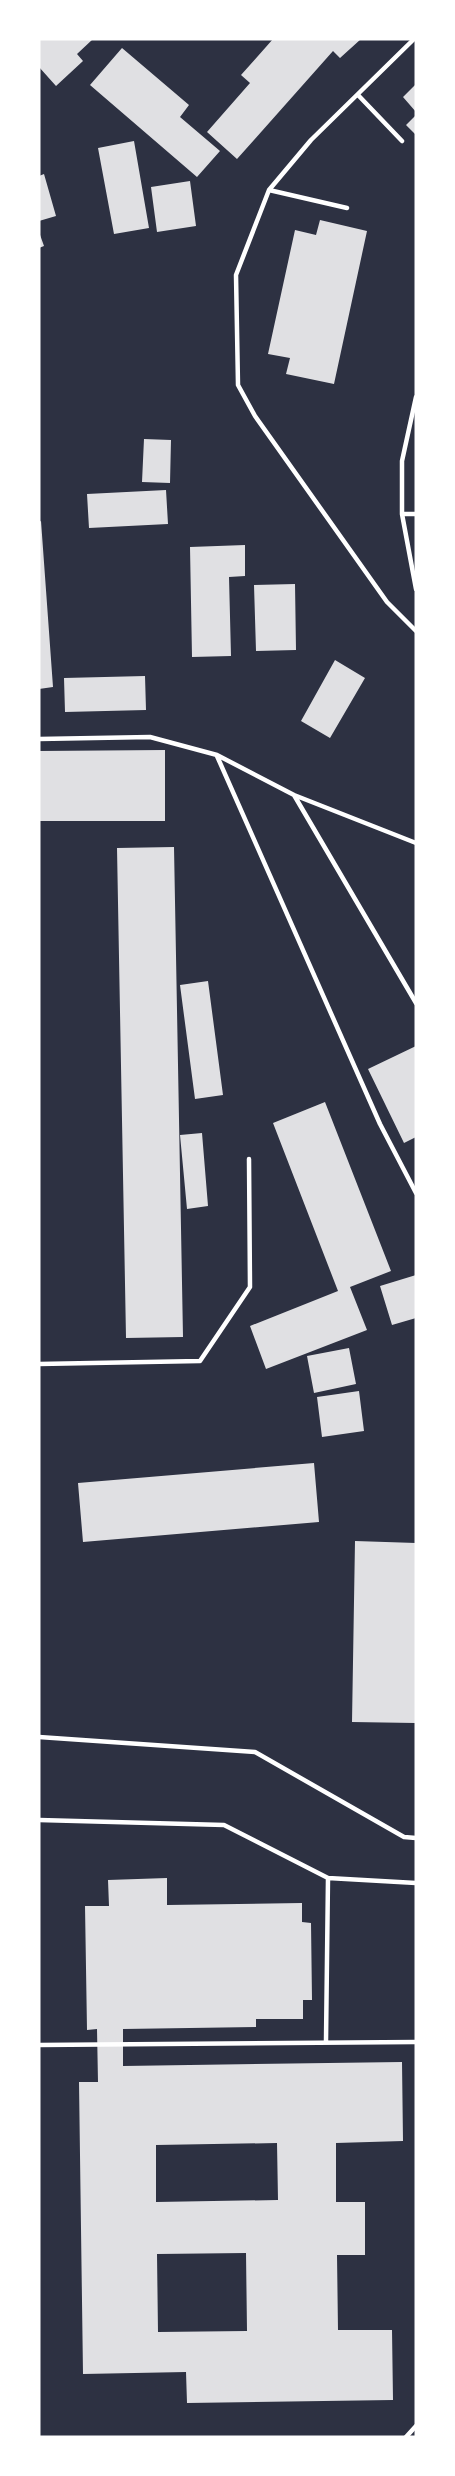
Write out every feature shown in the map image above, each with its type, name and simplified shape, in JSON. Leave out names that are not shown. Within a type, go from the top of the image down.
[{"type":"lane","points":[[414,39],[311,140],[269,190],[236,275],[238,385],[255,416],[387,603],[416,631]]},
{"type":"lane","points":[[358,95],[402,141]]},
{"type":"lane","points":[[269,190],[347,208]]},
{"type":"lane","points":[[416,397],[402,461],[402,514],[416,589]]},
{"type":"lane","points":[[402,514],[416,514]]},
{"type":"lane","points":[[39,739],[150,737],[217,755],[294,795],[416,843]]},
{"type":"lane","points":[[217,755],[380,1124],[416,1193]]},
{"type":"lane","points":[[294,795],[416,1003]]},
{"type":"lane","points":[[39,1364],[200,1361],[250,1287],[249,1159]]},
{"type":"lane","points":[[39,1737],[255,1752],[404,1837],[416,1838]]},
{"type":"lane","points":[[39,1820],[224,1826],[328,1878],[416,1883]]},
{"type":"lane","points":[[326,2041],[328,1878]]},
{"type":"lane","points":[[39,2045],[416,2042]]},
{"type":"lane","points":[[406,2437],[416,2426]]},
{"type":"building","points":[[39,39],[93,39],[77,54],[83,61],[56,86],[39,67]]},
{"type":"building","points":[[273,39],[361,39],[340,58],[333,51],[237,159],[207,132],[250,83],[241,75]]},
{"type":"building","points":[[122,48],[189,105],[180,117],[220,151],[197,177],[90,85]]},
{"type":"building","points":[[416,84],[416,112],[403,97]]},
{"type":"building","points":[[416,115],[416,135],[406,125]]},
{"type":"building","points":[[134,141],[149,228],[114,234],[98,148]]},
{"type":"building","points":[[44,174],[56,216],[39,221],[39,176]]},
{"type":"building","points":[[190,181],[196,226],[157,232],[151,187]]},
{"type":"building","points":[[320,220],[367,231],[334,384],[286,374],[290,358],[268,354],[295,230],[316,235]]},
{"type":"building","points":[[39,232],[44,246],[39,248]]},
{"type":"building","points":[[144,439],[171,440],[170,483],[142,482]]},
{"type":"building","points":[[166,490],[168,524],[89,528],[87,494]]},
{"type":"building","points":[[41,521],[53,687],[39,689],[39,522]]},
{"type":"building","points":[[245,545],[245,576],[229,577],[231,656],[192,657],[190,547]]},
{"type":"building","points":[[295,584],[296,650],[256,651],[254,585]]},
{"type":"building","points":[[335,660],[365,678],[330,738],[301,721]]},
{"type":"building","points":[[145,676],[146,710],[65,712],[64,678]]},
{"type":"building","points":[[165,750],[165,821],[39,821],[39,751]]},
{"type":"building","points":[[174,847],[183,1337],[126,1338],[117,848]]},
{"type":"building","points":[[208,981],[223,1095],[195,1099],[180,985]]},
{"type":"building","points":[[416,1046],[416,1137],[404,1143],[368,1069]]},
{"type":"building","points":[[325,1102],[391,1271],[350,1287],[367,1330],[266,1369],[250,1326],[338,1291],[273,1123]]},
{"type":"building","points":[[202,1133],[208,1206],[187,1209],[180,1135]]},
{"type":"building","points":[[416,1275],[416,1318],[392,1325],[380,1286]]},
{"type":"building","points":[[349,1348],[356,1384],[314,1393],[307,1356]]},
{"type":"building","points":[[359,1391],[364,1431],[322,1437],[317,1397]]},
{"type":"building","points":[[314,1463],[319,1522],[83,1542],[78,1483]]},
{"type":"building","points":[[355,1541],[416,1543],[415,1723],[352,1722]]},
{"type":"building","points":[[167,1878],[167,1905],[302,1903],[302,1922],[311,1923],[312,2000],[303,2000],[303,2019],[256,2019],[256,2027],[123,2029],[123,2066],[402,2062],[403,2141],[336,2143],[336,2202],[365,2202],[365,2255],[337,2255],[338,2330],[392,2330],[393,2400],[187,2403],[186,2372],[83,2374],[79,2082],[98,2082],[97,2029],[87,2030],[85,1906],[109,1906],[108,1880]],"holes":[[[277,2143],[278,2200],[156,2202],[156,2145]],[[246,2253],[247,2331],[158,2332],[157,2254]]]}]
